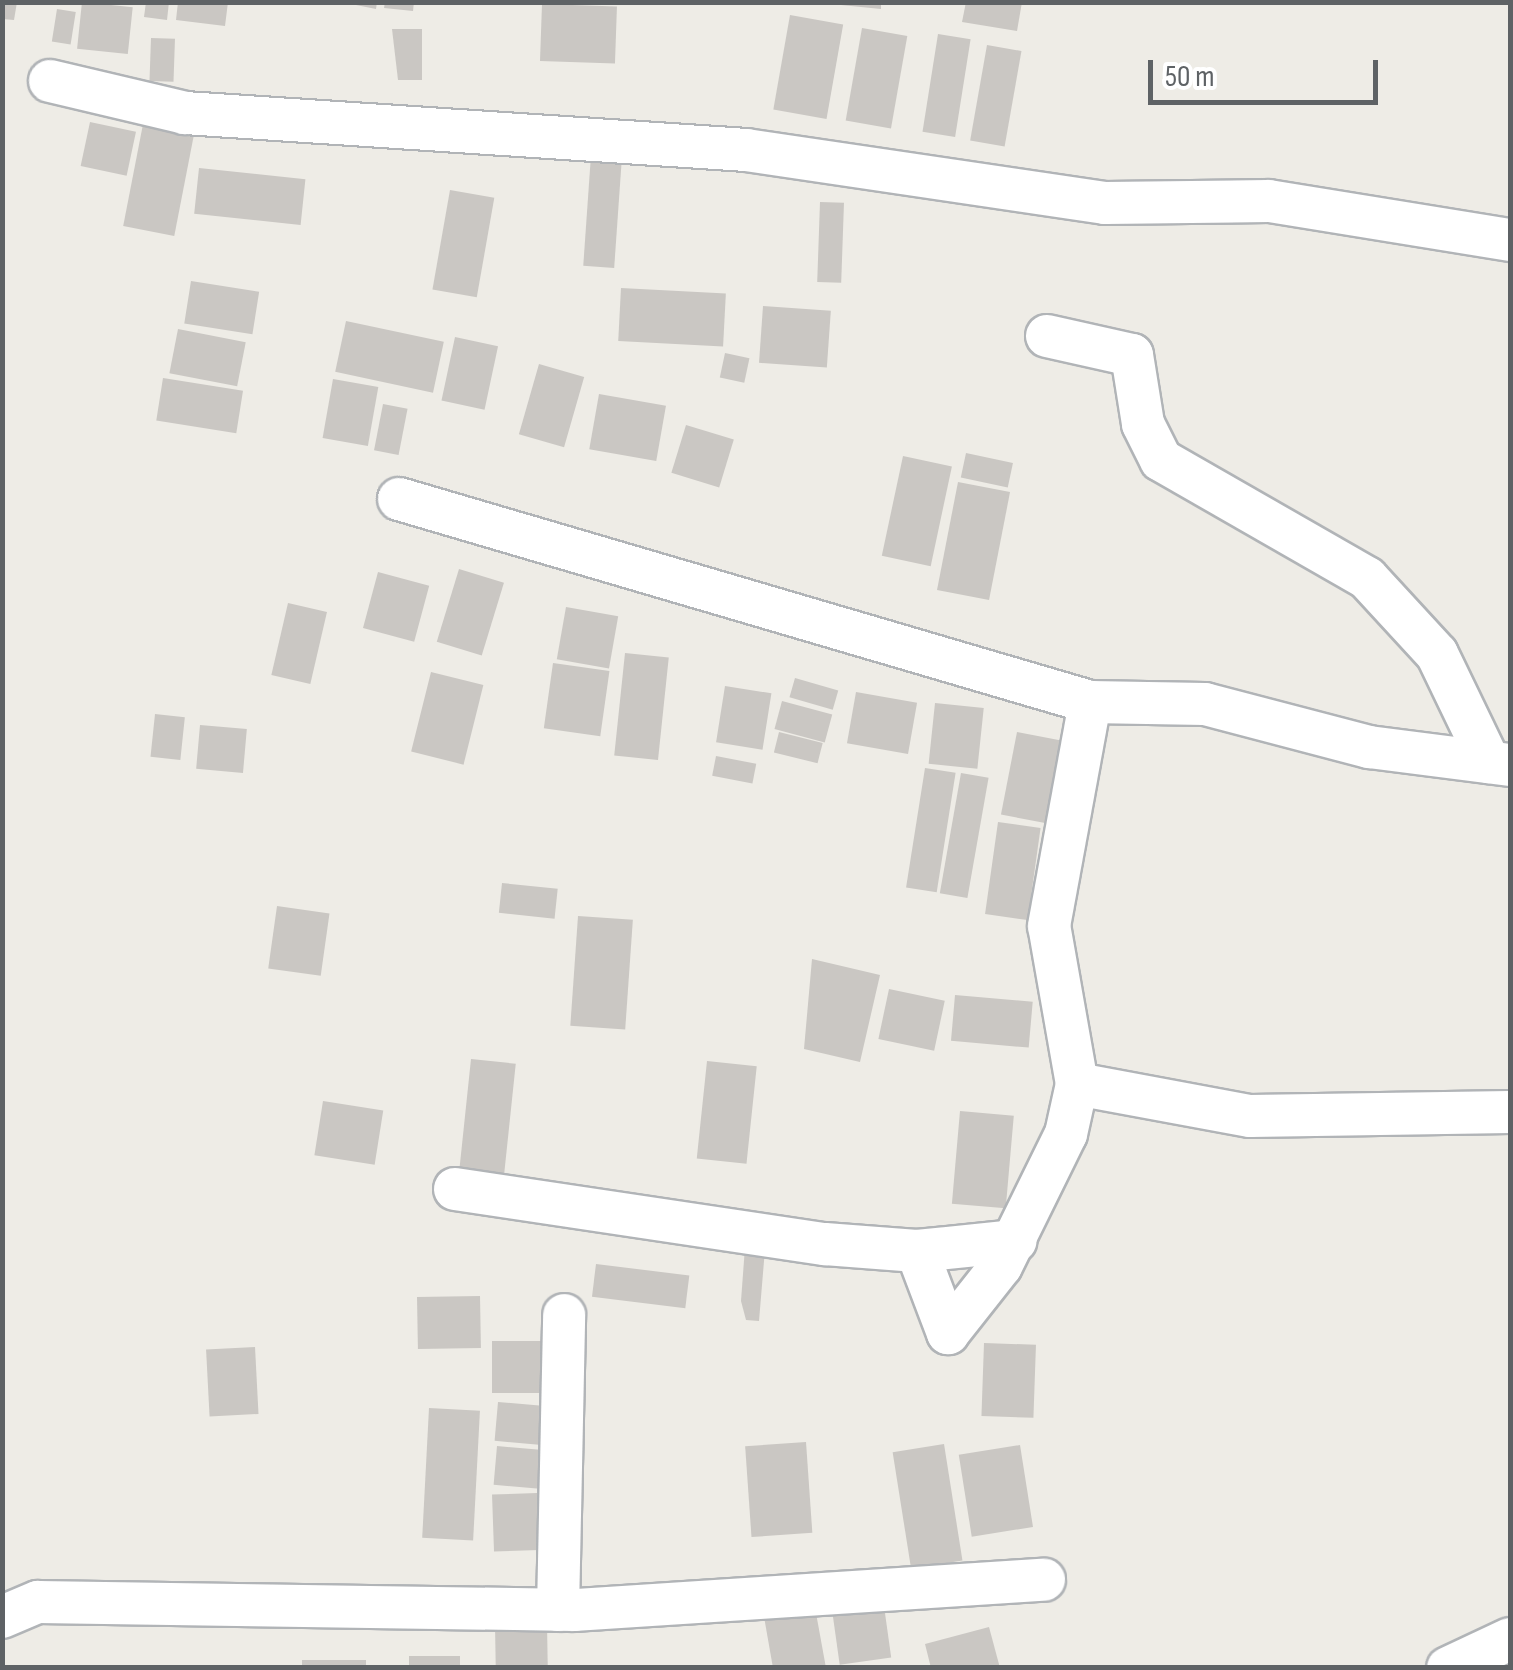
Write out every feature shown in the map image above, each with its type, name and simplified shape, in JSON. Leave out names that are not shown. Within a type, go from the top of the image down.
[{"type":"street","points":[[50,81],[185,113],[746,150],[1105,203],[1269,200],[1510,240]]},
{"type":"street","points":[[1047,336],[1132,354],[1143,424],[1161,460],[1367,578],[1437,654],[1500,764]]},
{"type":"street","points":[[399,499],[1090,702],[1204,704],[1369,747],[1500,764]]},
{"type":"street","points":[[917,1251],[948,1333],[1015,1241],[1066,1134],[1077,1084],[1050,926],[1090,702]]},
{"type":"street","points":[[1077,1084],[1250,1116],[1510,1112]]},
{"type":"street","points":[[455,1189],[917,1251],[1015,1241]]},
{"type":"street","points":[[558,1610],[564,1315]]},
{"type":"street","points":[[2,1617],[38,1602],[558,1610],[1044,1580]]},
{"type":"street","points":[[1448,1668],[1510,1639]]},
{"type":"building","points":[[2,2],[17,2],[14,20],[2,19]]},
{"type":"building","points":[[82,2],[133,7],[128,54],[77,49]]},
{"type":"building","points":[[146,2],[169,2],[167,20],[144,17]]},
{"type":"building","points":[[178,2],[228,2],[225,26],[176,20]]},
{"type":"building","points":[[341,2],[377,2],[376,9]]},
{"type":"building","points":[[385,2],[414,2],[413,11],[384,8]]},
{"type":"building","points":[[881,2],[881,9],[841,5]]},
{"type":"building","points":[[966,2],[1022,2],[1017,31],[962,22]]},
{"type":"building","points":[[542,4],[617,7],[615,64],[540,61]]},
{"type":"building","points":[[57,9],[76,12],[71,45],[52,42]]},
{"type":"building","points":[[790,15],[843,24],[827,119],[773,110]]},
{"type":"building","points":[[862,28],[907,36],[891,129],[846,121]]},
{"type":"building","points":[[392,29],[422,29],[422,80],[398,80]]},
{"type":"building","points":[[938,34],[971,39],[955,137],[923,132]]},
{"type":"building","points":[[151,38],[175,39],[173,82],[149,81]]},
{"type":"building","points":[[987,45],[1021,51],[1005,147],[970,141]]},
{"type":"building","points":[[144,119],[195,129],[174,236],[123,226]]},
{"type":"building","points":[[90,122],[136,132],[127,176],[81,166]]},
{"type":"building","points":[[591,155],[622,157],[614,268],[583,266]]},
{"type":"building","points":[[199,168],[305,179],[301,225],[194,214]]},
{"type":"building","points":[[450,190],[494,198],[477,297],[432,289]]},
{"type":"building","points":[[820,202],[844,203],[841,283],[817,282]]},
{"type":"building","points":[[191,281],[259,292],[252,334],[184,323]]},
{"type":"building","points":[[621,288],[726,293],[723,346],[618,341]]},
{"type":"building","points":[[763,306],[831,311],[827,368],[759,363]]},
{"type":"building","points":[[346,321],[444,342],[433,393],[335,372]]},
{"type":"building","points":[[178,329],[246,342],[237,386],[169,373]]},
{"type":"building","points":[[455,337],[498,346],[485,410],[441,401]]},
{"type":"building","points":[[725,353],[749,358],[744,383],[720,377]]},
{"type":"building","points":[[539,364],[584,377],[564,447],[519,434]]},
{"type":"building","points":[[163,378],[243,391],[236,433],[156,420]]},
{"type":"building","points":[[333,379],[378,387],[368,446],[323,438]]},
{"type":"building","points":[[599,394],[666,406],[656,461],[589,449]]},
{"type":"building","points":[[383,404],[408,409],[399,455],[374,450]]},
{"type":"building","points":[[686,425],[734,440],[719,487],[671,473]]},
{"type":"building","points":[[966,453],[1013,463],[1008,487],[961,477]]},
{"type":"building","points":[[903,456],[952,466],[931,566],[882,556]]},
{"type":"building","points":[[958,482],[1010,492],[989,600],[937,590]]},
{"type":"building","points":[[459,569],[504,583],[482,655],[437,642]]},
{"type":"building","points":[[378,572],[429,586],[414,642],[363,628]]},
{"type":"building","points":[[288,603],[327,612],[310,684],[271,675]]},
{"type":"building","points":[[566,607],[618,616],[609,668],[557,659]]},
{"type":"building","points":[[625,653],[669,658],[658,760],[614,755]]},
{"type":"building","points":[[553,663],[609,671],[600,736],[544,728]]},
{"type":"building","points":[[431,672],[483,685],[464,765],[411,752]]},
{"type":"building","points":[[795,678],[838,690],[833,710],[789,697]]},
{"type":"building","points":[[725,686],[771,693],[763,750],[716,742]]},
{"type":"building","points":[[856,692],[917,703],[908,754],[847,743]]},
{"type":"building","points":[[782,701],[832,714],[825,742],[774,729]]},
{"type":"building","points":[[935,703],[984,708],[977,769],[929,764]]},
{"type":"building","points":[[155,714],[185,717],[180,760],[151,757]]},
{"type":"building","points":[[200,725],[247,729],[243,773],[196,769]]},
{"type":"building","points":[[779,732],[823,743],[818,763],[774,752]]},
{"type":"building","points":[[1017,732],[1065,741],[1049,824],[1001,814]]},
{"type":"building","points":[[716,756],[756,764],[752,783],[712,776]]},
{"type":"building","points":[[925,768],[956,773],[937,892],[906,888]]},
{"type":"building","points":[[961,773],[989,778],[967,898],[940,893]]},
{"type":"building","points":[[998,822],[1041,828],[1028,920],[985,914]]},
{"type":"building","points":[[502,883],[558,889],[555,919],[499,913]]},
{"type":"building","points":[[277,906],[329,913],[321,976],[268,968]]},
{"type":"building","points":[[578,916],[633,920],[625,1030],[570,1026]]},
{"type":"building","points":[[812,959],[880,975],[860,1062],[804,1049]]},
{"type":"building","points":[[889,989],[945,1001],[934,1051],[878,1039]]},
{"type":"building","points":[[955,995],[1033,1002],[1029,1048],[951,1041]]},
{"type":"building","points":[[471,1059],[516,1064],[503,1186],[458,1181]]},
{"type":"building","points":[[707,1061],[757,1066],[746,1164],[697,1158]]},
{"type":"building","points":[[323,1101],[383,1111],[375,1165],[314,1155]]},
{"type":"building","points":[[960,1111],[1014,1116],[1006,1208],[952,1204]]},
{"type":"building","points":[[745,1247],[765,1249],[759,1321],[746,1320],[741,1301]]},
{"type":"building","points":[[596,1264],[689,1275],[685,1308],[592,1297]]},
{"type":"building","points":[[480,1296],[481,1348],[418,1349],[417,1297]]},
{"type":"building","points":[[492,1341],[559,1341],[559,1393],[492,1393]]},
{"type":"building","points":[[984,1343],[1036,1345],[1033,1418],[981,1416]]},
{"type":"building","points":[[255,1347],[259,1414],[210,1416],[206,1350]]},
{"type":"building","points":[[498,1402],[548,1406],[544,1445],[495,1441]]},
{"type":"building","points":[[429,1408],[480,1411],[473,1540],[422,1538]]},
{"type":"building","points":[[806,1442],[812,1533],[751,1537],[745,1446]]},
{"type":"building","points":[[944,1444],[962,1561],[911,1569],[893,1452]]},
{"type":"building","points":[[1020,1445],[1033,1527],[972,1537],[959,1455]]},
{"type":"building","points":[[497,1446],[546,1450],[542,1489],[494,1485]]},
{"type":"building","points":[[537,1493],[539,1550],[494,1552],[492,1495]]},
{"type":"building","points":[[883,1599],[891,1657],[840,1665],[832,1606]]},
{"type":"building","points":[[814,1602],[826,1668],[773,1668],[763,1611]]},
{"type":"building","points":[[547,1624],[548,1668],[496,1668],[495,1625]]},
{"type":"building","points":[[989,1627],[1000,1668],[931,1668],[925,1644]]},
{"type":"building","points":[[409,1656],[460,1656],[460,1668],[409,1668]]},
{"type":"building","points":[[302,1660],[366,1660],[366,1668],[302,1668]]}]
